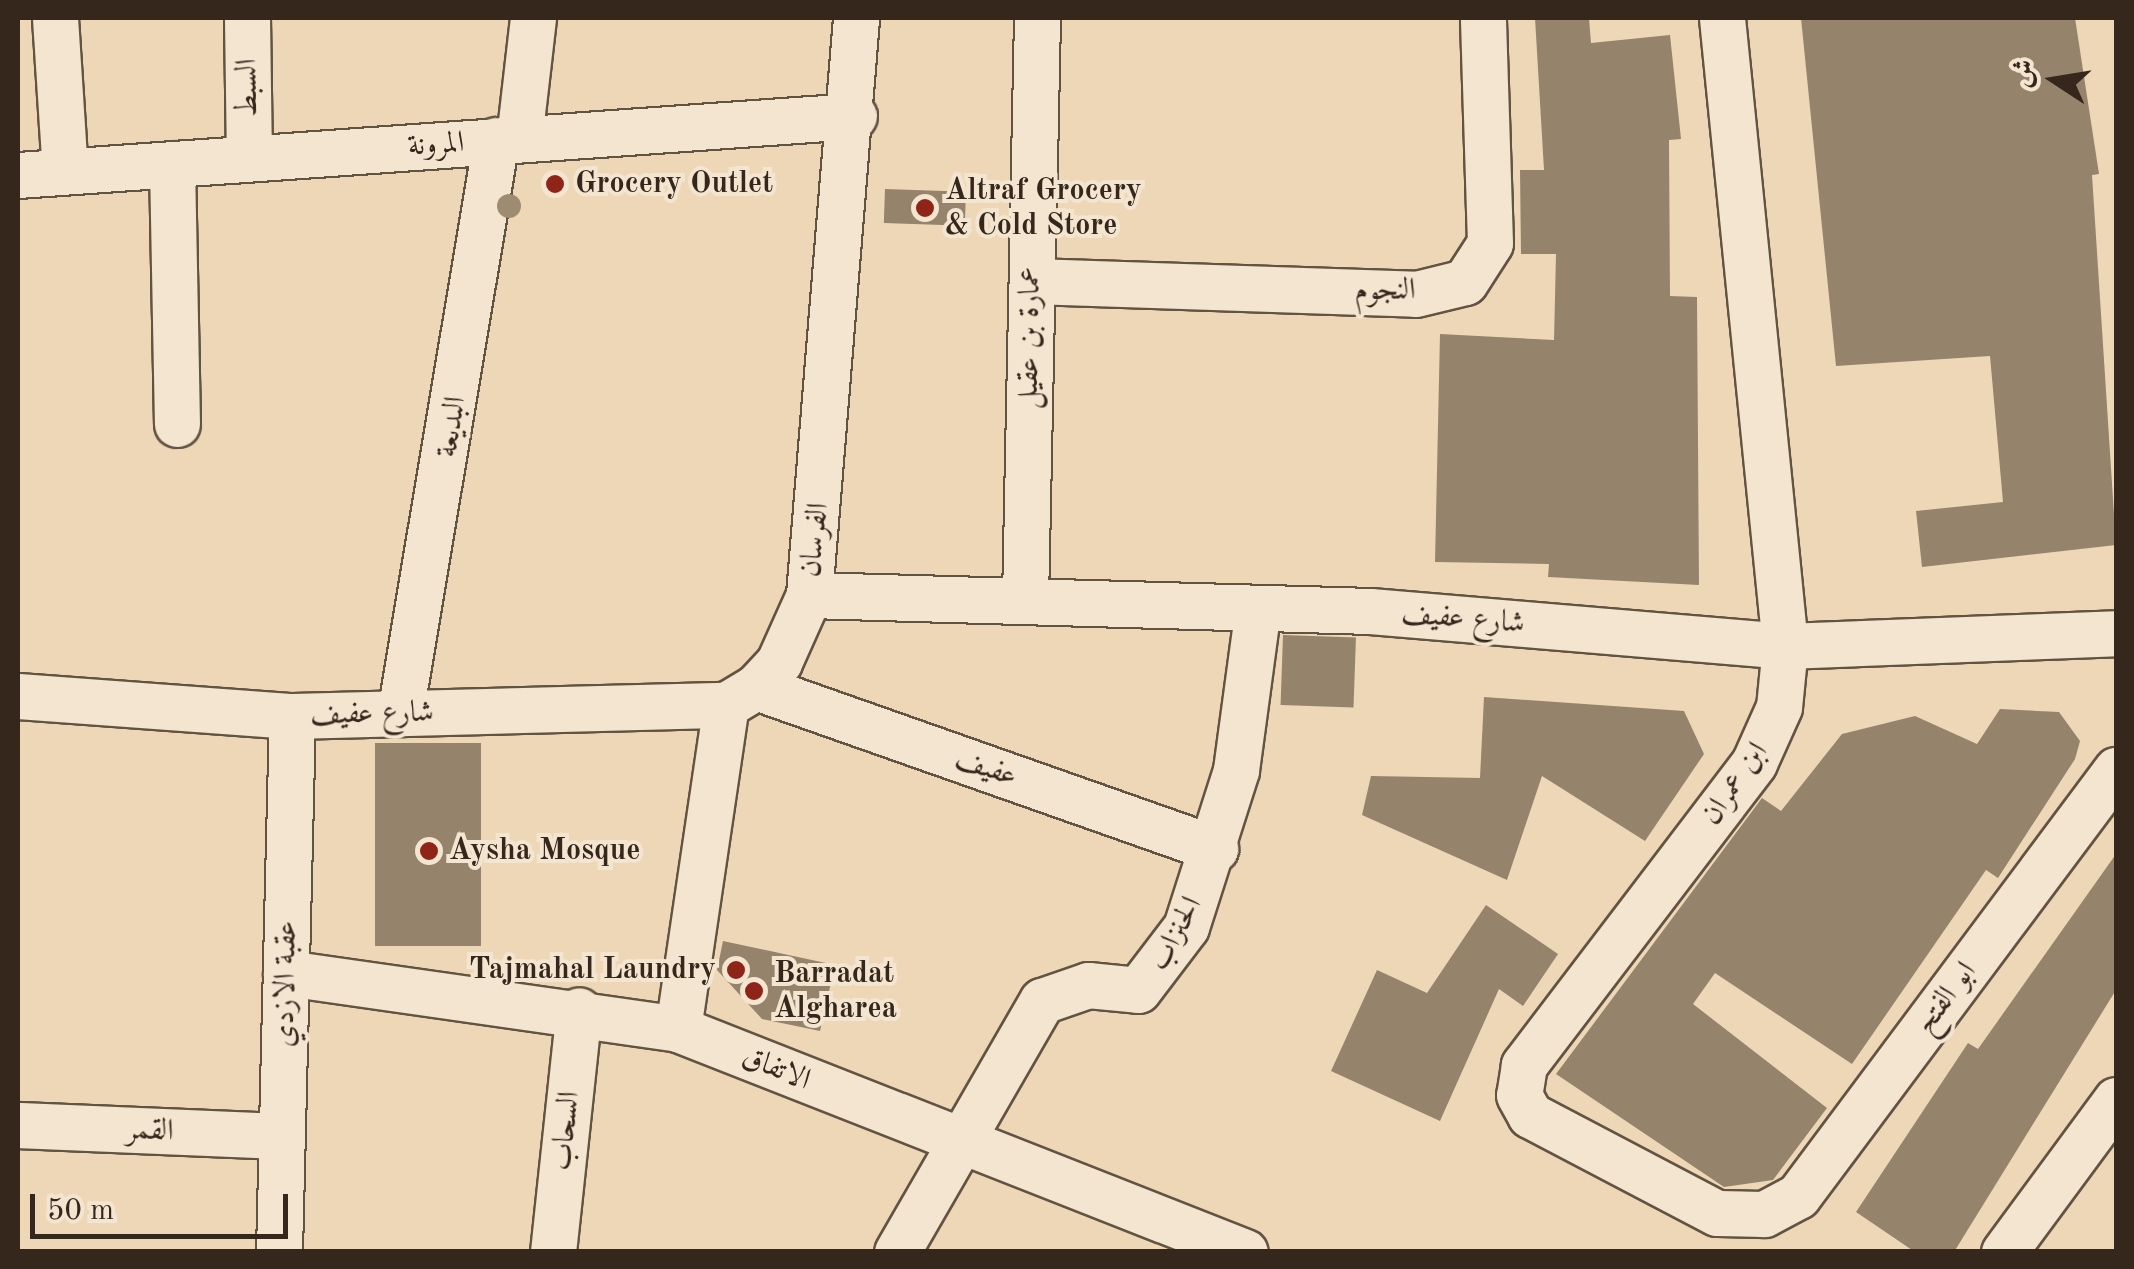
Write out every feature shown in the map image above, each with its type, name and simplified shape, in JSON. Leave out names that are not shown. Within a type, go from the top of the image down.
[{"type":"street","points":[[55,18],[65,171]]},
{"type":"street","name":"السبط","points":[[247,18],[249,158]]},
{"type":"street","name":"البديعة","points":[[400,713],[532,18]]},
{"type":"street","name":"الفرسان","points":[[678,1028],[741,696],[779,662],[809,595],[854,116],[856,18]]},
{"type":"street","name":"عمارة بن عقيل","points":[[1024,600],[1038,18]]},
{"type":"street","name":"النجوم","points":[[1032,282],[1416,294],[1465,282],[1490,243],[1482,18]]},
{"type":"street","name":"ابن عمران","points":[[1722,18],[1785,646],[1780,707],[1754,762],[1524,1065],[1519,1095],[1530,1116],[1617,1166],[1717,1213],[1764,1214]]},
{"type":"street","name":"المرونة","points":[[18,175],[854,116]]},
{"type":"street","points":[[172,164],[177,424]]},
{"type":"street","name":"شارع عفيف","points":[[809,595],[1258,608],[1785,646],[2116,632]]},
{"type":"street","name":"الحنزاب","points":[[897,1252],[953,1141],[1042,1001],[1076,987],[1138,990],[1158,976],[1216,849],[1258,608]]},
{"type":"street","name":"شارع عفيف","points":[[18,696],[292,716],[741,696]]},
{"type":"street","name":"عفيف","points":[[741,696],[1216,849]]},
{"type":"street","name":"عقبة الازدي","points":[[279,1252],[292,716]]},
{"type":"street","name":"ابو الفتح","points":[[1764,1214],[1798,1196],[2116,770]]},
{"type":"street","name":"الاتفاق","points":[[286,973],[579,1010],[678,1028],[1220,1248]]},
{"type":"street","name":"السحاب","points":[[553,1252],[579,1010]]},
{"type":"street","points":[[2004,1252],[2116,1100]]},
{"type":"street","name":"القمر","points":[[18,1125],[282,1136]]},
{"type":"building","points":[[1535,18],[1589,18],[1591,43],[1670,35],[1681,139],[1669,140],[1670,296],[1697,297],[1699,585],[1548,577],[1549,564],[1435,562],[1440,334],[1554,340],[1556,254],[1521,254],[1520,170],[1544,170]]},
{"type":"building","points":[[1801,18],[2075,18],[2099,174],[2092,175],[2116,545],[1922,567],[1916,511],[2003,502],[1990,356],[1836,366]]},
{"type":"building","name":"Altraf Grocery & Cold Store","points":[[885,189],[966,192],[965,226],[884,223]]},
{"type":"building","points":[[1283,635],[1356,638],[1354,708],[1281,705]]},
{"type":"building","points":[[1484,697],[1684,711],[1704,754],[1645,841],[1542,776],[1507,880],[1362,815],[1371,776],[1480,778]]},
{"type":"building","points":[[2000,709],[2059,712],[2080,741],[2075,759],[1998,878],[1986,870],[1852,1064],[1715,973],[1693,1004],[1827,1108],[1773,1180],[1724,1187],[1556,1074],[1762,798],[1781,811],[1842,734],[1915,716],[1977,744]]},
{"type":"building","name":"Aysha Mosque","points":[[375,743],[481,743],[481,946],[375,946]]},
{"type":"building","points":[[2116,854],[2116,990],[1954,1252],[1915,1252],[1856,1212],[1968,1043],[1978,1049]]},
{"type":"building","points":[[1486,905],[1558,954],[1523,1006],[1499,989],[1440,1121],[1331,1071],[1377,970],[1427,993]]},
{"type":"building","points":[[723,941],[835,965],[820,1031],[762,1019],[717,970]]},
{"type":"place","name":"Grocery Outlet","points":[[555,184]]},
{"type":"place","name":"Altraf Grocery & Cold Store","points":[[925,208]]},
{"type":"place","name":"Aysha Mosque","points":[[429,851]]},
{"type":"place","name":"Tajmahal Laundry","points":[[736,970]]},
{"type":"place","name":"Barradat Algharea","points":[[754,991]]}]
